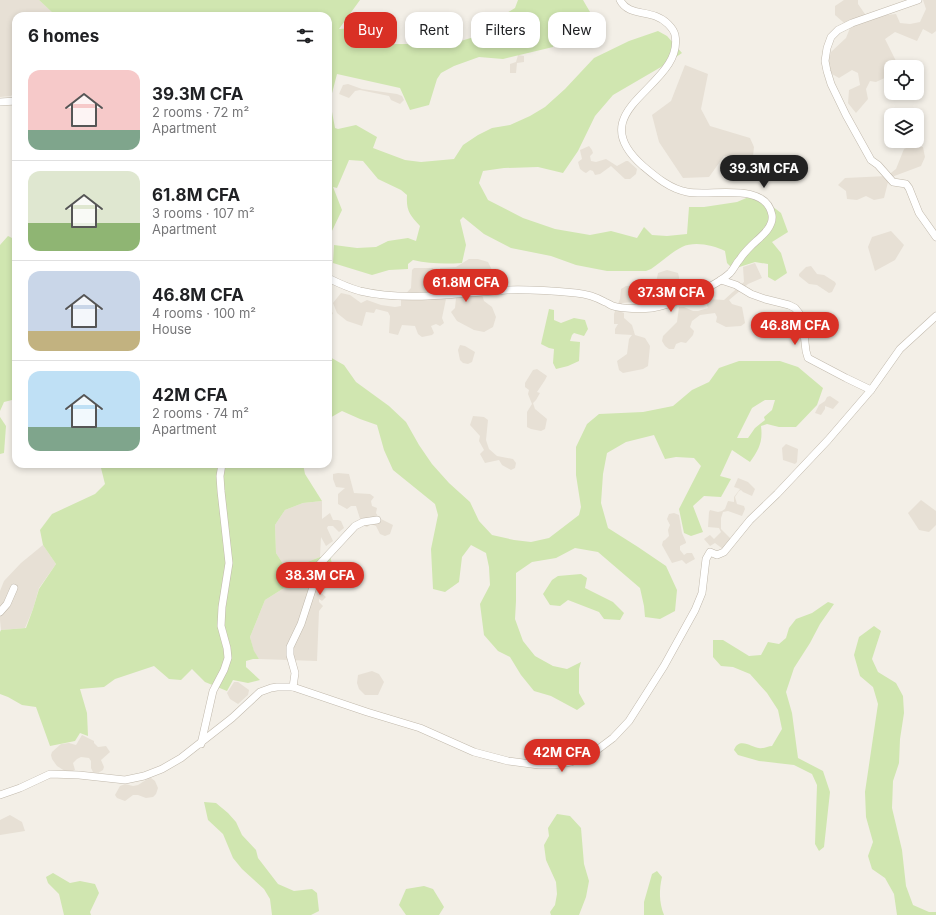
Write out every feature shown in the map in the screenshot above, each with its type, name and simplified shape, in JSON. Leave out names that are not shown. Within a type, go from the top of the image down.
[{"type":"street","points":[[332,280],[359,291],[400,296],[462,294],[510,290],[550,291],[589,295],[613,306],[649,308],[675,302],[721,280],[732,271],[742,256],[769,227],[772,216],[769,208],[767,204],[758,196],[746,193],[703,194],[676,189],[656,177],[640,163],[626,146],[622,135],[624,118],[630,106],[664,70],[670,61],[675,43],[673,29],[660,16],[627,8],[622,5],[620,0]]},
{"type":"street","points":[[918,0],[838,30],[826,48],[825,61],[831,84],[871,160],[882,168],[893,182],[906,184],[920,212],[936,237]]},
{"type":"street","points":[[0,102],[12,101]]},
{"type":"street","points":[[732,271],[736,285]]},
{"type":"street","points":[[721,280],[736,285],[751,294],[795,308],[802,316],[808,358],[871,390]]},
{"type":"street","points":[[0,795],[20,788],[50,774],[80,775],[125,780],[144,776],[162,769],[201,744],[260,692],[271,688],[293,687],[420,728],[474,752],[508,761],[539,765],[571,762],[598,750],[629,722],[664,666],[700,600],[704,586],[706,559],[708,554],[710,552],[717,555],[724,552],[750,520],[823,446],[871,390],[900,349],[936,316]]},
{"type":"street","points":[[201,744],[213,691],[224,670],[228,658],[221,626],[222,607],[229,563],[221,491],[220,476],[221,468]]},
{"type":"street","points":[[293,687],[295,673],[290,655],[290,647],[301,624],[318,566],[355,526],[363,522],[377,520]]},
{"type":"street","points":[[0,612],[7,604],[14,588]]},
{"type":"shaded area","points":[[0,0],[39,0],[52,12],[12,12],[12,95],[0,97]]},
{"type":"shaded area","points":[[844,0],[858,0],[858,4],[867,17],[896,14],[900,23],[910,24],[920,22],[926,9],[923,0],[936,0],[936,31],[932,34],[923,29],[917,41],[895,32],[885,39],[896,60],[884,60],[884,78],[876,82],[870,81],[866,89],[868,99],[856,113],[848,103],[849,90],[860,85],[858,73],[852,70],[839,78],[832,74],[827,64],[831,52],[846,38],[850,28],[835,15],[835,6]]},
{"type":"shaded area","points":[[518,55],[524,56],[524,62],[517,63],[516,73],[510,73],[510,64],[516,62]]},
{"type":"shaded area","points":[[685,65],[708,74],[701,109],[710,126],[750,138],[754,147],[753,156],[744,162],[724,156],[709,177],[683,178],[659,142],[652,115],[671,101]]},
{"type":"shaded area","points":[[348,84],[362,89],[397,94],[402,96],[404,100],[400,104],[391,100],[389,96],[360,90],[355,91],[349,98],[339,94],[343,85]]},
{"type":"shaded area","points":[[589,146],[593,153],[590,156],[591,161],[596,162],[606,159],[617,166],[628,161],[637,169],[636,174],[630,179],[625,179],[611,166],[600,174],[595,175],[593,171],[590,170],[586,173],[584,172],[580,169],[578,162],[582,159],[580,150]]},
{"type":"shaded area","points":[[923,148],[925,157],[921,166],[889,178],[884,198],[874,200],[866,196],[857,200],[847,199],[846,191],[838,185],[845,178],[887,176],[896,169],[904,149]]},
{"type":"shaded area","points":[[891,231],[904,245],[895,260],[875,271],[868,247],[872,237]]},
{"type":"shaded area","points":[[469,259],[478,259],[488,262],[497,280],[488,284],[481,291],[484,301],[492,307],[496,317],[493,327],[484,332],[474,330],[457,321],[451,312],[455,308],[456,298],[451,297],[446,299],[442,318],[444,323],[440,326],[436,324],[431,326],[434,333],[432,335],[422,337],[418,334],[415,326],[402,325],[398,335],[389,333],[390,316],[388,312],[376,309],[374,313],[366,312],[362,326],[347,321],[337,313],[333,303],[341,293],[350,295],[361,303],[367,300],[381,305],[395,307],[401,306],[401,299],[411,288],[412,270],[414,268],[433,268],[438,288],[443,288],[440,268],[456,267]]},
{"type":"shaded area","points":[[755,263],[762,278],[748,284],[729,300],[732,304],[742,307],[745,323],[741,326],[726,327],[716,322],[717,317],[715,313],[700,315],[692,321],[690,327],[694,331],[693,335],[686,343],[681,342],[676,344],[674,349],[669,349],[665,346],[662,341],[663,336],[677,322],[679,307],[698,311],[708,308],[706,303],[708,299],[724,300],[744,282],[743,267]]},
{"type":"shaded area","points":[[811,266],[817,274],[824,275],[835,282],[836,284],[832,292],[829,293],[817,285],[809,284],[799,276],[799,274],[806,267]]},
{"type":"shaded area","points":[[667,270],[678,273],[679,277],[679,283],[672,290],[667,291],[658,297],[647,296],[645,289],[638,289],[634,302],[622,303],[619,311],[624,313],[624,318],[632,325],[635,335],[645,338],[650,346],[648,366],[643,369],[623,373],[619,370],[617,361],[627,354],[629,339],[632,335],[615,334],[615,329],[618,324],[614,324],[614,314],[620,299],[621,289],[626,286],[641,286],[656,283],[658,273]]},
{"type":"shaded area","points":[[460,345],[465,346],[475,352],[472,362],[468,364],[463,363],[460,360],[458,350]]},
{"type":"shaded area","points":[[537,369],[547,376],[537,392],[540,393],[533,403],[535,409],[547,419],[545,429],[541,431],[527,427],[527,412],[532,404],[528,394],[529,390],[525,387],[525,383],[533,370]]},
{"type":"shaded area","points":[[830,396],[839,402],[833,409],[825,406],[825,409],[821,415],[815,413],[819,405]]},
{"type":"shaded area","points":[[473,416],[484,417],[488,420],[486,440],[489,449],[497,456],[513,459],[516,463],[515,468],[511,470],[502,465],[499,460],[485,463],[480,454],[484,450],[479,441],[480,436],[470,425]]},
{"type":"shaded area","points":[[786,444],[798,449],[797,462],[795,464],[783,460],[782,448]]},
{"type":"shaded area","points":[[333,474],[349,474],[354,493],[370,494],[374,497],[371,501],[372,506],[377,508],[376,513],[379,518],[393,525],[390,534],[385,536],[380,534],[376,526],[371,524],[367,527],[362,525],[356,506],[351,506],[347,509],[338,504],[338,494],[345,488],[336,487]]},
{"type":"shaded area","points":[[738,478],[748,482],[755,489],[752,496],[741,490],[735,497],[737,504],[744,506],[745,509],[742,516],[728,511],[723,512],[721,518],[721,529],[731,539],[723,549],[715,543],[710,546],[704,539],[710,535],[714,539],[721,532],[719,528],[708,527],[709,512],[710,510],[718,512],[722,511],[725,509],[728,501],[734,502],[734,497],[740,489],[734,487]]},
{"type":"shaded area","points":[[921,500],[936,511],[936,525],[929,532],[919,530],[908,513]]},
{"type":"shaded area","points":[[322,501],[322,519],[330,513],[333,520],[341,521],[344,528],[339,532],[333,526],[328,526],[327,528],[333,541],[326,546],[321,537],[320,557],[287,570],[276,553],[275,525],[285,510],[303,503]]},
{"type":"shaded area","points":[[674,513],[679,515],[682,533],[686,542],[680,546],[680,550],[684,555],[687,553],[692,553],[695,559],[686,564],[682,560],[672,563],[662,545],[663,541],[669,536],[668,530],[670,525],[667,519],[669,514]]},
{"type":"shaded area","points":[[43,545],[56,564],[39,588],[33,609],[25,628],[1,630],[0,591],[4,581],[21,563]]},
{"type":"shaded area","points":[[319,586],[319,591],[326,597],[322,601],[319,599],[319,602],[323,606],[319,611],[317,661],[259,659],[254,652],[250,637],[265,600],[284,588]]},
{"type":"shaded area","points":[[372,671],[379,674],[384,682],[378,695],[365,695],[359,689],[357,683],[358,675]]},
{"type":"shaded area","points":[[234,682],[238,682],[249,690],[248,695],[238,704],[230,699],[227,693]]},
{"type":"shaded area","points":[[82,735],[94,741],[98,747],[106,746],[110,752],[101,760],[104,767],[103,770],[98,773],[93,772],[89,758],[81,757],[77,759],[73,763],[75,770],[68,773],[57,766],[52,759],[52,752],[61,744],[69,743],[76,745]]},
{"type":"shaded area","points":[[149,778],[155,781],[158,788],[153,797],[146,798],[133,795],[125,801],[117,798],[115,795],[120,786],[125,784],[133,786],[138,785]]},
{"type":"shaded area","points":[[10,815],[22,822],[25,831],[0,835],[0,820]]},
{"type":"green space","points":[[39,0],[360,0],[351,12],[344,12],[344,22],[339,29],[344,29],[344,48],[397,48],[397,44],[405,44],[405,48],[463,48],[463,40],[471,38],[471,48],[540,48],[540,12],[508,12],[515,8],[518,0],[583,0],[590,12],[548,12],[549,48],[503,59],[479,57],[454,66],[441,73],[437,79],[429,105],[410,110],[400,88],[337,74],[332,93],[332,12],[52,12]]},
{"type":"green space","points":[[658,31],[667,36],[682,53],[613,95],[595,116],[578,151],[563,173],[538,167],[504,168],[483,171],[479,183],[488,200],[523,218],[555,229],[590,235],[611,231],[637,238],[644,227],[652,235],[667,236],[687,234],[689,207],[704,207],[737,202],[758,193],[781,213],[788,232],[772,242],[781,253],[787,273],[775,281],[768,277],[768,264],[755,262],[733,269],[727,263],[725,251],[715,247],[698,244],[687,245],[678,249],[646,271],[607,271],[576,265],[551,256],[511,248],[484,234],[463,217],[460,220],[466,245],[462,263],[450,264],[413,260],[408,264],[408,269],[389,270],[372,275],[333,263],[334,245],[357,248],[376,247],[388,241],[408,238],[416,241],[420,226],[409,212],[407,195],[401,190],[378,179],[363,161],[349,160],[337,188],[333,187],[342,210],[332,231],[332,112],[335,128],[338,129],[356,125],[377,137],[373,148],[405,160],[421,162],[454,159],[463,145],[478,135],[492,128],[510,125],[545,107],[565,89],[594,58],[629,41]]},
{"type":"green space","points":[[8,236],[12,238],[12,400],[4,402],[0,411],[0,245]]},
{"type":"green space","points":[[549,309],[554,310],[554,320],[561,323],[574,318],[585,320],[588,329],[584,336],[574,333],[570,341],[580,342],[579,361],[556,369],[553,363],[554,349],[541,344]]},
{"type":"green space","points":[[332,358],[344,365],[356,382],[389,406],[406,422],[432,464],[449,483],[470,502],[479,521],[492,535],[531,542],[549,538],[579,515],[581,507],[576,475],[576,447],[587,424],[599,414],[643,412],[673,406],[692,390],[709,382],[719,368],[739,361],[780,361],[798,367],[823,388],[817,405],[796,427],[779,427],[767,424],[761,426],[760,445],[750,462],[732,450],[720,476],[731,479],[721,497],[704,496],[693,506],[703,532],[691,536],[684,533],[679,509],[701,466],[694,458],[676,457],[665,459],[654,435],[626,442],[607,453],[603,474],[601,503],[608,528],[666,566],[677,590],[675,611],[660,619],[645,617],[640,588],[598,552],[575,548],[556,558],[532,562],[516,573],[515,619],[523,641],[535,656],[553,666],[567,669],[581,662],[579,669],[579,693],[585,704],[577,710],[551,696],[534,691],[521,675],[510,657],[498,651],[484,635],[480,604],[490,585],[489,567],[486,553],[471,545],[462,557],[459,582],[445,592],[433,589],[431,549],[438,515],[435,504],[393,470],[384,450],[377,425],[342,411],[332,417]],"holes":[[[765,400],[775,400],[772,410],[764,417],[765,420],[755,428],[748,438],[737,438],[752,408]]]},
{"type":"green space","points":[[0,417],[6,426],[4,453],[0,454]]},
{"type":"green space","points":[[101,468],[304,468],[305,474],[322,501],[303,503],[285,510],[275,525],[276,553],[287,570],[320,557],[330,556],[335,575],[319,586],[284,588],[265,600],[250,637],[254,651],[259,659],[246,661],[246,667],[260,680],[248,683],[233,680],[227,691],[205,682],[192,669],[181,680],[169,679],[154,666],[115,679],[104,687],[80,689],[87,713],[88,736],[80,733],[75,741],[50,746],[36,707],[22,705],[0,694],[0,632],[1,630],[26,628],[39,589],[56,564],[43,545],[40,530],[52,514],[95,494],[105,484]]},
{"type":"green space","points":[[581,574],[587,578],[585,588],[613,602],[624,613],[620,620],[604,619],[599,612],[568,600],[560,606],[550,605],[543,594],[552,580],[558,576]]},
{"type":"green space","points":[[828,602],[834,604],[820,624],[794,668],[786,692],[792,713],[798,758],[823,771],[830,792],[824,847],[819,851],[815,844],[817,785],[812,774],[794,765],[759,761],[738,755],[734,750],[736,746],[743,743],[756,748],[772,746],[782,729],[778,710],[767,693],[750,674],[733,667],[721,666],[713,657],[713,640],[723,640],[749,656],[761,655],[768,642],[779,644],[786,638],[789,628],[796,619],[812,613]]},
{"type":"green space","points":[[874,626],[881,631],[872,659],[878,672],[896,683],[903,696],[904,713],[900,739],[899,763],[893,781],[892,808],[902,850],[906,886],[913,905],[929,912],[936,912],[936,915],[897,915],[894,894],[885,878],[872,869],[868,856],[873,842],[866,817],[865,792],[878,704],[873,687],[860,676],[854,655],[859,637]]},
{"type":"green space","points":[[204,802],[216,803],[228,813],[236,822],[242,835],[256,850],[258,858],[278,884],[294,891],[312,889],[317,893],[319,911],[311,915],[272,915],[270,899],[264,889],[242,869],[233,858],[223,834],[208,820]]},
{"type":"green space","points":[[557,814],[570,816],[581,828],[584,864],[589,881],[586,897],[579,915],[551,915],[550,912],[555,905],[557,894],[556,882],[546,860],[544,845],[549,836],[548,828]]},
{"type":"green space","points":[[657,871],[662,877],[660,896],[664,915],[644,915],[644,902],[652,874]]},
{"type":"green space","points":[[53,873],[70,883],[80,881],[95,884],[99,893],[90,912],[91,915],[64,915],[59,894],[48,883],[46,877]]},
{"type":"green space","points":[[424,886],[433,889],[444,907],[439,915],[406,915],[399,905],[406,889]]}]
